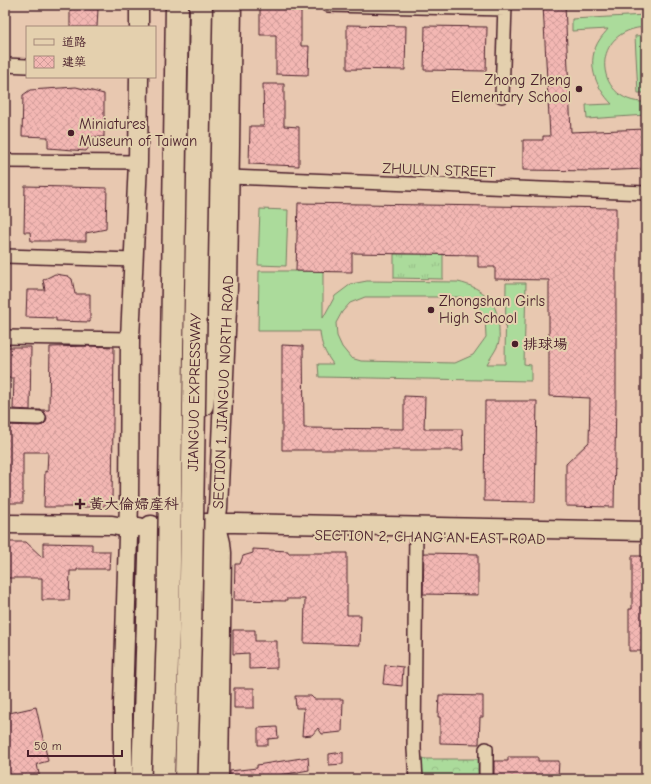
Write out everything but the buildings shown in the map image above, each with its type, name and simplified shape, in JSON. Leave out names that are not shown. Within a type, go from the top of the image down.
[{"type":"highway","name":"JIANGUO EXPRESSWAY","points":[[163,779],[168,631],[177,5]]},
{"type":"highway","name":"JIANGUO EXPRESSWAY","points":[[186,779],[193,491],[201,5]]},
{"type":"highway","points":[[193,491],[212,314],[216,5]]},
{"type":"highway","points":[[143,779],[151,527]]},
{"type":"highway","points":[[206,779],[210,551],[216,529]]},
{"type":"street","points":[[139,5],[139,26]]},
{"type":"street","name":"SECTION 1, JIANGUO NORTH ROAD","points":[[219,779],[222,553],[216,529],[219,500],[228,287],[232,5]]},
{"type":"street","points":[[328,5],[505,7],[502,96]]},
{"type":"street","points":[[5,65],[26,66]]},
{"type":"street","points":[[123,779],[130,339],[138,162],[139,78]]},
{"type":"street","points":[[5,161],[138,162]]},
{"type":"street","name":"ZHULUN STREET","points":[[230,177],[646,193]]},
{"type":"street","points":[[5,256],[134,260]]},
{"type":"street","points":[[5,337],[130,339]]},
{"type":"street","points":[[5,417],[39,418]]},
{"type":"street","name":"SECTION 2, CHANG'AN EAST ROAD","points":[[5,524],[112,525],[128,528],[151,527],[415,532],[646,531]]},
{"type":"street","points":[[415,532],[414,749],[416,779]]},
{"type":"street","name":"SECTION 2, CHANG'AN EAST ROAD","points":[[415,532],[646,542]]},
{"type":"street","points":[[486,749],[486,779]]},
{"type":"green space","points":[[646,15],[646,27],[627,31],[614,40],[607,53],[605,66],[608,80],[616,92],[629,99],[646,102],[646,115],[587,119],[586,105],[612,104],[601,90],[597,82],[593,65],[593,56],[596,47],[608,29],[572,31],[572,19]]},
{"type":"green space","points":[[646,35],[646,93],[638,93],[635,36]]},
{"type":"green space","points":[[260,209],[288,210],[286,266],[258,265]]},
{"type":"green space","points":[[394,254],[443,254],[443,279],[394,278]]},
{"type":"green space","points":[[259,271],[323,271],[323,318],[335,296],[351,284],[367,281],[458,282],[482,292],[493,304],[498,320],[499,343],[487,364],[505,364],[506,283],[526,283],[524,364],[531,365],[531,381],[319,377],[318,364],[333,364],[324,349],[320,331],[258,331]],"holes":[[[365,297],[460,297],[470,302],[485,317],[486,337],[473,355],[455,363],[361,361],[351,358],[342,347],[337,336],[336,323],[342,312],[350,303]]]},
{"type":"green space","points":[[418,759],[478,759],[478,779],[421,779]]},
{"type":"place","name":"Zhong Zheng Elementary School","points":[[579,89]]},
{"type":"place","name":"Miniatures Museum of Taiwan","points":[[71,133]]},
{"type":"place","name":"Zhongshan Girls High School","points":[[431,310]]},
{"type":"place","name":"排球場","points":[[515,344]]},
{"type":"place","name":"黃大倫婦產科","points":[[80,504]]}]
